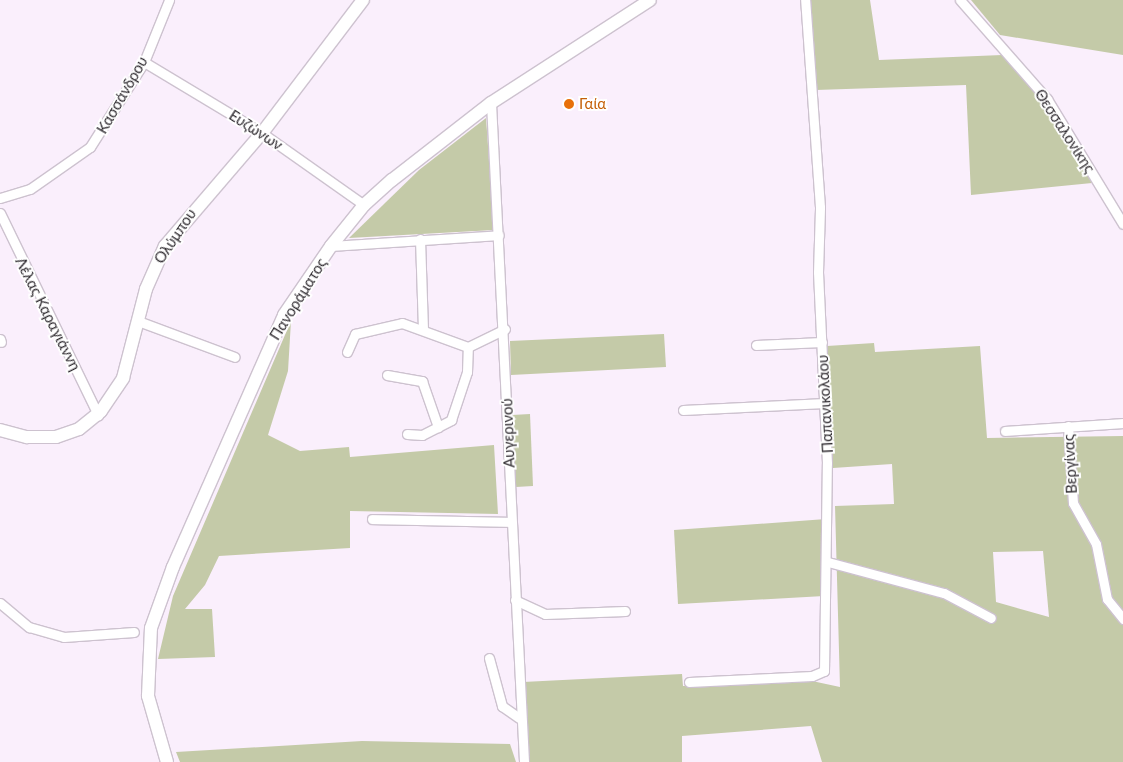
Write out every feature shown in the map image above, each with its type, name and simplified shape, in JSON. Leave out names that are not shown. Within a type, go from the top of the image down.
[{"type":"main road","name":"Ολύμπου","points":[[0,430],[27,437],[56,437],[79,429],[98,415],[121,382],[149,280],[165,246],[262,133],[363,0]]},
{"type":"main road","name":"Πανοράματος","points":[[167,762],[152,720],[147,684],[150,636],[159,602],[256,373],[284,316],[331,246],[364,204],[491,103],[650,0]]},
{"type":"street","name":"Κασσάνδρου","points":[[0,198],[30,189],[90,147],[144,62],[169,0]]},
{"type":"street","name":"Παπανικολάου","points":[[689,682],[820,675],[824,671],[828,562],[825,403],[819,198],[805,0]]},
{"type":"street","name":"Θεσσαλονίκης","points":[[960,0],[1047,99],[1123,224]]},
{"type":"street","name":"Ευζώνων","points":[[144,62],[262,133],[364,204]]},
{"type":"street","name":"Αυγερινού","points":[[491,103],[505,329],[519,718],[524,762]]},
{"type":"street","name":"Λέλας Καραγιάννη","points":[[0,213],[98,415]]},
{"type":"street","points":[[331,246],[499,234]]},
{"type":"street","points":[[420,239],[423,328]]},
{"type":"street","points":[[138,321],[236,357]]},
{"type":"street","points":[[347,352],[355,334],[367,329],[402,323],[423,328],[468,347],[505,329]]},
{"type":"street","points":[[756,345],[822,342]]},
{"type":"street","points":[[407,434],[422,435],[457,412],[468,347]]},
{"type":"street","points":[[387,375],[422,381],[438,426]]},
{"type":"street","points":[[683,410],[825,403]]},
{"type":"street","points":[[1005,431],[1123,423]]},
{"type":"street","name":"Βεργίνας","points":[[1068,426],[1073,503],[1096,544],[1107,599],[1115,612],[1123,618]]},
{"type":"street","points":[[372,519],[511,522]]},
{"type":"street","points":[[828,562],[944,593],[991,618]]},
{"type":"street","points":[[515,600],[545,614],[625,611]]},
{"type":"street","points":[[0,603],[29,627],[64,637],[134,632]]},
{"type":"street","points":[[489,658],[502,706],[519,718]]},
{"type":"green space","points":[[810,0],[870,0],[879,60],[1002,55],[1047,106],[1092,183],[971,195],[966,85],[816,90]]},
{"type":"green space","points":[[971,0],[1123,0],[1123,55],[1000,35]]},
{"type":"green space","points":[[486,118],[494,230],[349,238],[419,170]]},
{"type":"green space","points":[[291,321],[288,371],[268,435],[300,451],[349,447],[350,457],[494,445],[498,514],[350,511],[350,548],[219,556],[205,585],[185,609],[212,609],[215,657],[158,659],[173,596]]},
{"type":"green space","points":[[664,334],[666,367],[511,375],[510,341]]},
{"type":"green space","points":[[874,343],[875,352],[980,346],[987,438],[1123,436],[1123,762],[822,762],[811,726],[682,736],[682,762],[525,762],[523,682],[682,674],[683,686],[812,681],[840,687],[835,506],[894,504],[892,464],[833,468],[827,346]],"holes":[[[1043,551],[1049,617],[996,602],[993,552]]]},
{"type":"green space","points":[[530,414],[533,486],[516,487],[512,415]]},
{"type":"green space","points":[[826,519],[824,596],[678,604],[674,530]]},
{"type":"green space","points":[[362,741],[510,744],[516,762],[180,762],[176,752]]},
{"type":"place","name":"Γαία","points":[[569,104]]}]
